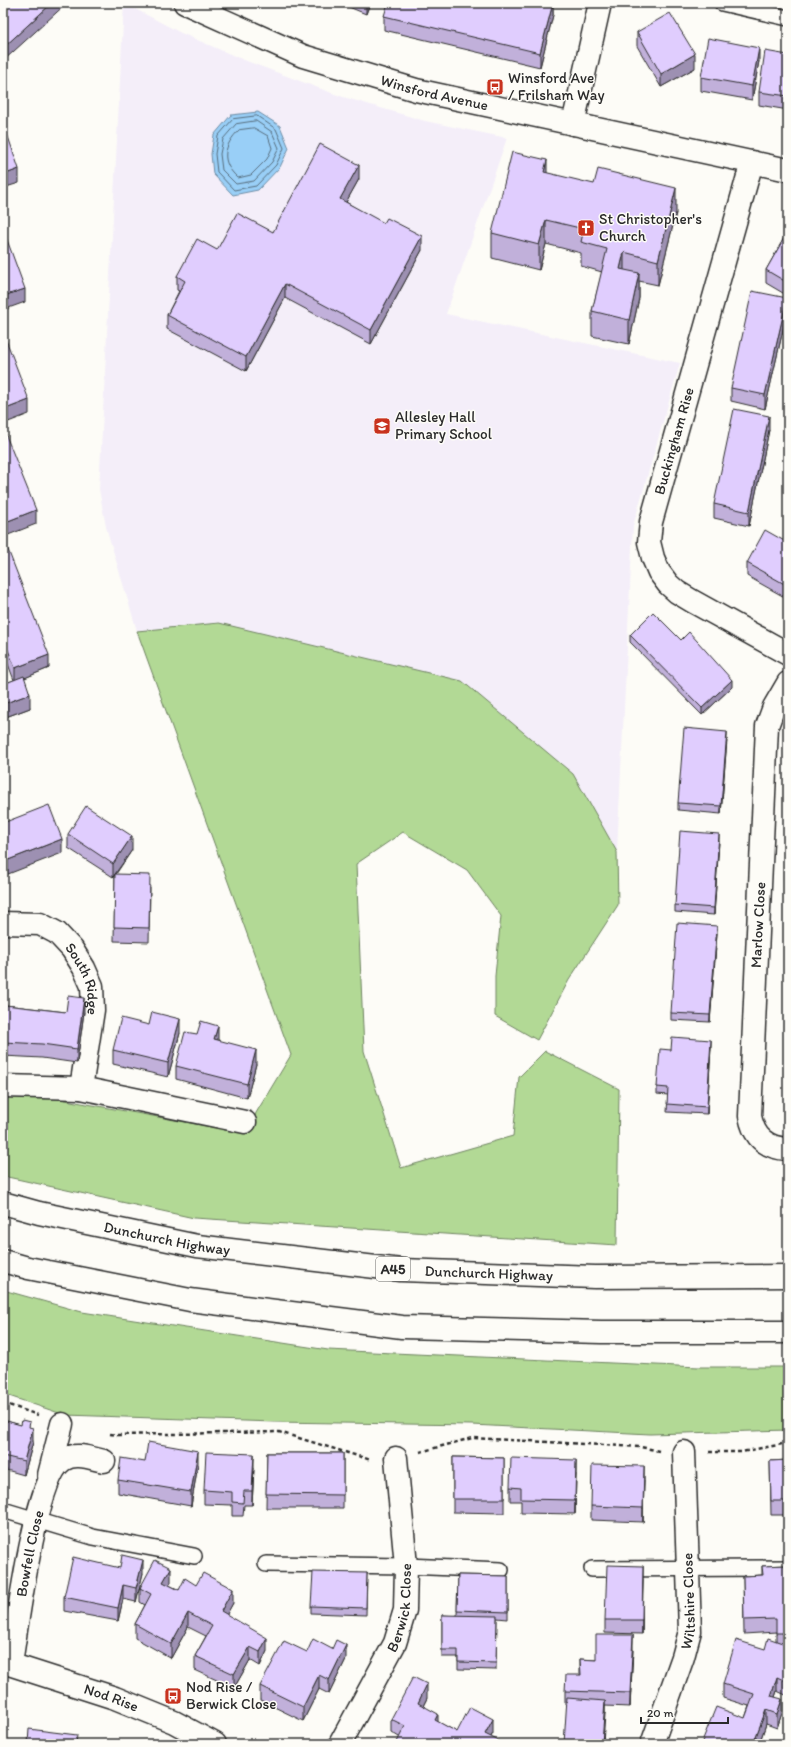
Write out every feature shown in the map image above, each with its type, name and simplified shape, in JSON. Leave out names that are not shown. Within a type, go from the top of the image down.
[{"type":"main road","name":"Winsford Avenue","points":[[185,3],[303,56],[416,90],[788,170]]},
{"type":"main road","points":[[573,124],[600,3]]},
{"type":"main road","name":"Buckingham Rise","points":[[752,162],[651,522],[649,542],[653,558],[659,572],[677,592],[788,654]]},
{"type":"main road","name":"Marlow Close","points":[[788,683],[774,707],[767,726],[750,1116],[752,1128],[758,1137],[779,1149],[788,1149]]},
{"type":"main road","name":"South Ridge","points":[[3,923],[40,924],[57,934],[72,949],[84,968],[92,986],[93,1010],[81,1088]]},
{"type":"main road","points":[[3,1086],[81,1088],[245,1122]]},
{"type":"main road","name":"Dunchurch Highway","points":[[3,1203],[39,1213],[197,1246],[401,1270],[595,1277],[788,1276]]},
{"type":"main road","points":[[3,1261],[28,1268],[190,1300],[402,1327],[601,1332],[788,1332]]},
{"type":"main road","name":"Bowfell Close","points":[[7,1662],[32,1537],[62,1424]]},
{"type":"main road","name":"Wiltshire Close","points":[[652,1744],[683,1657],[690,1631],[684,1452]]},
{"type":"main road","name":"Bowfell Close","points":[[44,1492],[51,1476],[62,1461],[76,1455],[104,1461]]},
{"type":"main road","name":"Berwick Close","points":[[340,1744],[395,1643],[405,1610],[406,1566],[396,1458]]},
{"type":"main road","name":"Nod Rise","points":[[7,1662],[115,1698],[174,1722],[215,1744]]},
{"type":"lane","points":[[722,3],[788,18]]},
{"type":"lane","points":[[3,1510],[93,1537],[194,1556]]},
{"type":"lane","points":[[266,1564],[406,1566],[501,1570]]},
{"type":"lane","points":[[592,1569],[688,1570],[788,1568]]},
{"type":"shaded area","name":"Allesley Hall Primary School","points":[[124,3],[181,33],[244,60],[340,96],[425,121],[507,138],[446,314],[680,363],[633,526],[617,852],[137,631],[106,527],[99,489]]},
{"type":"green space","points":[[219,623],[462,681],[573,774],[617,852],[618,905],[569,980],[537,1040],[495,1016],[495,976],[501,916],[467,870],[403,832],[356,864],[364,1051],[401,1168],[513,1136],[519,1077],[545,1051],[619,1089],[617,1245],[194,1218],[3,1176],[3,1095],[49,1097],[234,1131],[251,1126],[256,1113],[291,1055],[137,631]]},
{"type":"green space","points":[[3,1290],[82,1312],[328,1350],[699,1367],[788,1367],[788,1430],[650,1434],[472,1425],[274,1422],[65,1415],[3,1394]]},
{"type":"water","points":[[258,112],[280,126],[289,148],[280,167],[258,190],[233,195],[213,174],[211,154],[214,135],[231,115]]},
{"type":"building","points":[[3,3],[52,3],[3,48]]},
{"type":"building","points":[[388,3],[553,3],[540,53],[384,16]]},
{"type":"building","points":[[670,13],[695,54],[661,74],[637,32]]},
{"type":"building","points":[[708,38],[759,48],[752,86],[701,77]]},
{"type":"building","points":[[765,51],[788,55],[788,96],[759,92]]},
{"type":"building","points":[[3,122],[19,169],[3,175]]},
{"type":"building","points":[[320,144],[359,165],[340,199],[384,223],[387,218],[422,236],[371,330],[285,284],[246,357],[167,315],[185,281],[177,276],[197,239],[217,250],[237,213],[273,232]]},
{"type":"building","points":[[512,152],[547,160],[544,172],[594,184],[598,169],[676,188],[658,261],[624,252],[620,269],[639,273],[629,320],[592,311],[607,249],[581,242],[584,229],[546,220],[539,245],[492,233]]},
{"type":"building","points":[[3,229],[25,289],[3,296]]},
{"type":"building","points":[[788,231],[788,283],[766,270]]},
{"type":"building","points":[[752,291],[787,298],[765,395],[731,388]]},
{"type":"building","points":[[3,332],[29,400],[3,410]]},
{"type":"building","points":[[734,409],[769,416],[749,512],[714,504]]},
{"type":"building","points":[[3,428],[36,510],[3,523]]},
{"type":"building","points":[[765,530],[788,543],[788,586],[747,563]]},
{"type":"building","points":[[3,542],[5,542],[49,655],[15,668],[3,637]]},
{"type":"building","points":[[653,612],[681,640],[689,632],[732,680],[702,708],[630,635]]},
{"type":"building","points":[[3,674],[6,683],[24,676],[30,694],[3,704]]},
{"type":"building","points":[[684,728],[727,732],[721,806],[678,803]]},
{"type":"building","points":[[49,805],[62,839],[3,862],[3,823]]},
{"type":"building","points":[[86,806],[132,836],[113,864],[68,834]]},
{"type":"building","points":[[680,831],[719,834],[714,908],[675,905]]},
{"type":"building","points":[[115,874],[150,875],[149,928],[114,927]]},
{"type":"building","points":[[677,923],[717,926],[710,1015],[671,1013]]},
{"type":"building","points":[[68,996],[84,998],[77,1049],[42,1044],[3,1042],[3,1000],[5,1000],[5,1005],[66,1012]]},
{"type":"building","points":[[152,1012],[180,1019],[168,1063],[113,1050],[121,1018],[149,1025]]},
{"type":"building","points":[[201,1021],[218,1026],[214,1039],[256,1050],[247,1084],[176,1066],[185,1032],[197,1034]]},
{"type":"building","points":[[672,1037],[711,1040],[707,1107],[667,1104],[668,1088],[657,1087],[660,1049],[671,1050]]},
{"type":"building","points":[[3,1420],[21,1425],[22,1420],[30,1422],[29,1427],[33,1428],[24,1461],[3,1456]]},
{"type":"building","points":[[148,1442],[198,1451],[191,1492],[118,1480],[121,1458],[145,1462]]},
{"type":"building","points":[[206,1452],[254,1454],[252,1491],[244,1491],[243,1503],[232,1502],[232,1492],[204,1490]]},
{"type":"building","points":[[267,1453],[343,1453],[343,1495],[266,1494]]},
{"type":"building","points":[[453,1457],[504,1458],[504,1499],[453,1499]]},
{"type":"building","points":[[511,1458],[576,1460],[575,1500],[521,1499],[521,1488],[510,1487]]},
{"type":"building","points":[[788,1460],[788,1501],[771,1501],[770,1461]]},
{"type":"building","points":[[592,1465],[644,1466],[643,1508],[591,1506]]},
{"type":"building","points":[[122,1555],[143,1560],[136,1588],[123,1585],[118,1608],[64,1597],[73,1557],[120,1568]]},
{"type":"building","points":[[155,1560],[171,1568],[163,1582],[179,1590],[185,1578],[196,1585],[203,1573],[233,1589],[221,1611],[267,1638],[260,1652],[250,1647],[234,1674],[195,1656],[212,1626],[188,1613],[171,1644],[135,1624],[151,1594],[140,1588]]},
{"type":"building","points":[[607,1565],[643,1566],[642,1620],[605,1620]]},
{"type":"building","points":[[788,1565],[788,1633],[776,1633],[776,1619],[744,1620],[743,1576],[763,1575],[762,1566]]},
{"type":"building","points":[[313,1572],[367,1573],[366,1608],[311,1606]]},
{"type":"building","points":[[458,1575],[508,1576],[508,1612],[457,1610]]},
{"type":"building","points":[[442,1615],[497,1616],[496,1663],[458,1662],[458,1650],[442,1650]]},
{"type":"building","points":[[596,1635],[633,1635],[630,1693],[565,1691],[566,1675],[581,1675],[580,1659],[596,1660]]},
{"type":"building","points":[[768,1638],[788,1645],[788,1682],[777,1677],[771,1696],[782,1699],[777,1714],[766,1710],[753,1744],[701,1744],[716,1707],[745,1718],[754,1694],[723,1684],[736,1640],[765,1649]]},
{"type":"building","points":[[313,1639],[332,1649],[336,1640],[346,1645],[329,1680],[319,1675],[303,1707],[260,1686],[284,1641],[307,1652]]},
{"type":"building","points":[[413,1677],[427,1684],[418,1703],[438,1714],[435,1720],[457,1732],[470,1707],[493,1719],[485,1734],[503,1743],[396,1744],[405,1726],[391,1719]]},
{"type":"building","points":[[567,1698],[605,1701],[602,1744],[564,1744]]},
{"type":"building","points":[[29,1729],[77,1735],[76,1744],[28,1744]]},
{"type":"place","name":"Winsford Ave / Frilsham Way","points":[[495,87]]},
{"type":"place","name":"St Christopher's Church","points":[[586,228]]},
{"type":"place","name":"Allesley Hall Primary School","points":[[382,426]]},
{"type":"place","name":"Nod Rise / Berwick Close","points":[[173,1696]]}]
